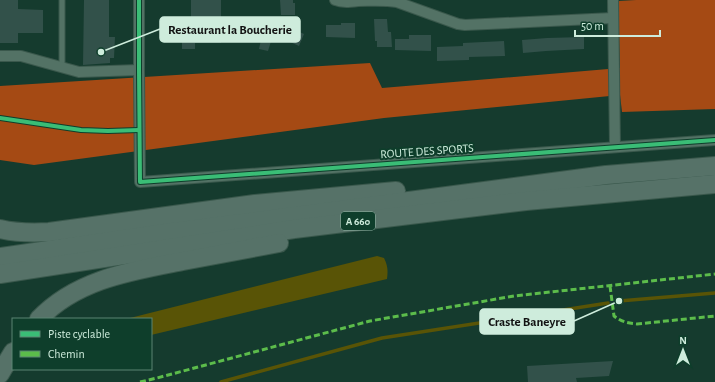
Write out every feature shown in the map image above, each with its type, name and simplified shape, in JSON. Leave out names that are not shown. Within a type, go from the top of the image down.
[{"type":"highway","name":"A 660","points":[[0,257],[173,232],[606,175],[715,166]]},
{"type":"highway","points":[[0,229],[15,232],[49,232],[256,204],[442,186],[606,175]]},
{"type":"highway","name":"A 660","points":[[0,274],[301,228],[526,201],[715,185]]},
{"type":"highway","points":[[40,318],[60,301],[76,291],[122,273],[151,267],[347,232],[715,185]]},
{"type":"highway","points":[[0,374],[12,354]]},
{"type":"street","points":[[0,56],[21,56],[79,72],[139,70],[140,0]]},
{"type":"street","points":[[335,0],[338,2],[387,0],[465,26],[613,18]]},
{"type":"street","points":[[613,0],[615,147]]},
{"type":"street","name":"ROUTE DES SPORTS","points":[[139,70],[140,182],[715,140]]},
{"type":"lane","points":[[62,0],[62,67]]},
{"type":"shaded area","points":[[715,0],[715,109],[622,112],[620,95],[384,118],[34,165],[0,160],[0,86],[370,63],[382,88],[620,68],[618,1]]},
{"type":"shaded area","points":[[377,256],[384,258],[388,273],[387,279],[152,335],[152,318],[130,318]]},
{"type":"building","points":[[0,0],[18,0],[18,9],[43,10],[43,33],[18,33],[18,43],[0,43]]},
{"type":"building","points":[[84,0],[109,0],[109,37],[115,37],[114,58],[110,58],[110,63],[83,65]]},
{"type":"building","points":[[191,0],[221,0],[221,43],[195,43],[195,49],[182,49],[182,39],[191,39]]},
{"type":"building","points":[[280,0],[293,0],[293,3],[295,3],[295,15],[281,15]]},
{"type":"building","points":[[374,19],[387,19],[388,32],[391,32],[392,47],[377,47],[377,41],[375,41]]},
{"type":"building","points":[[341,23],[355,23],[355,38],[326,37],[326,25],[341,25]]},
{"type":"building","points":[[284,25],[304,34],[299,46],[279,37]]},
{"type":"building","points":[[262,35],[272,38],[268,51],[259,49]]},
{"type":"building","points":[[409,35],[431,35],[431,51],[395,50],[395,39],[409,39]]},
{"type":"building","points":[[584,37],[584,49],[523,53],[522,40]]},
{"type":"building","points":[[504,41],[505,56],[469,57],[469,60],[437,61],[437,47],[463,46],[463,43]]},
{"type":"building","points":[[613,361],[609,376],[576,378],[577,382],[528,382],[527,366]]},
{"type":"waterway","points":[[619,301],[715,293]]},
{"type":"waterway","points":[[221,382],[382,338],[608,303]]},
{"type":"marked path","points":[[140,382],[370,321],[514,296],[715,274]]},
{"type":"marked path","points":[[610,286],[614,316],[625,322],[637,324],[715,316]]},
{"type":"cycle path","points":[[139,0],[140,182],[715,140]]},
{"type":"cycle path","points":[[0,118],[81,130],[139,130]]},
{"type":"place","name":"Restaurant la Boucherie","points":[[101,52]]},
{"type":"place","name":"Craste Baneyre","points":[[619,301]]}]
